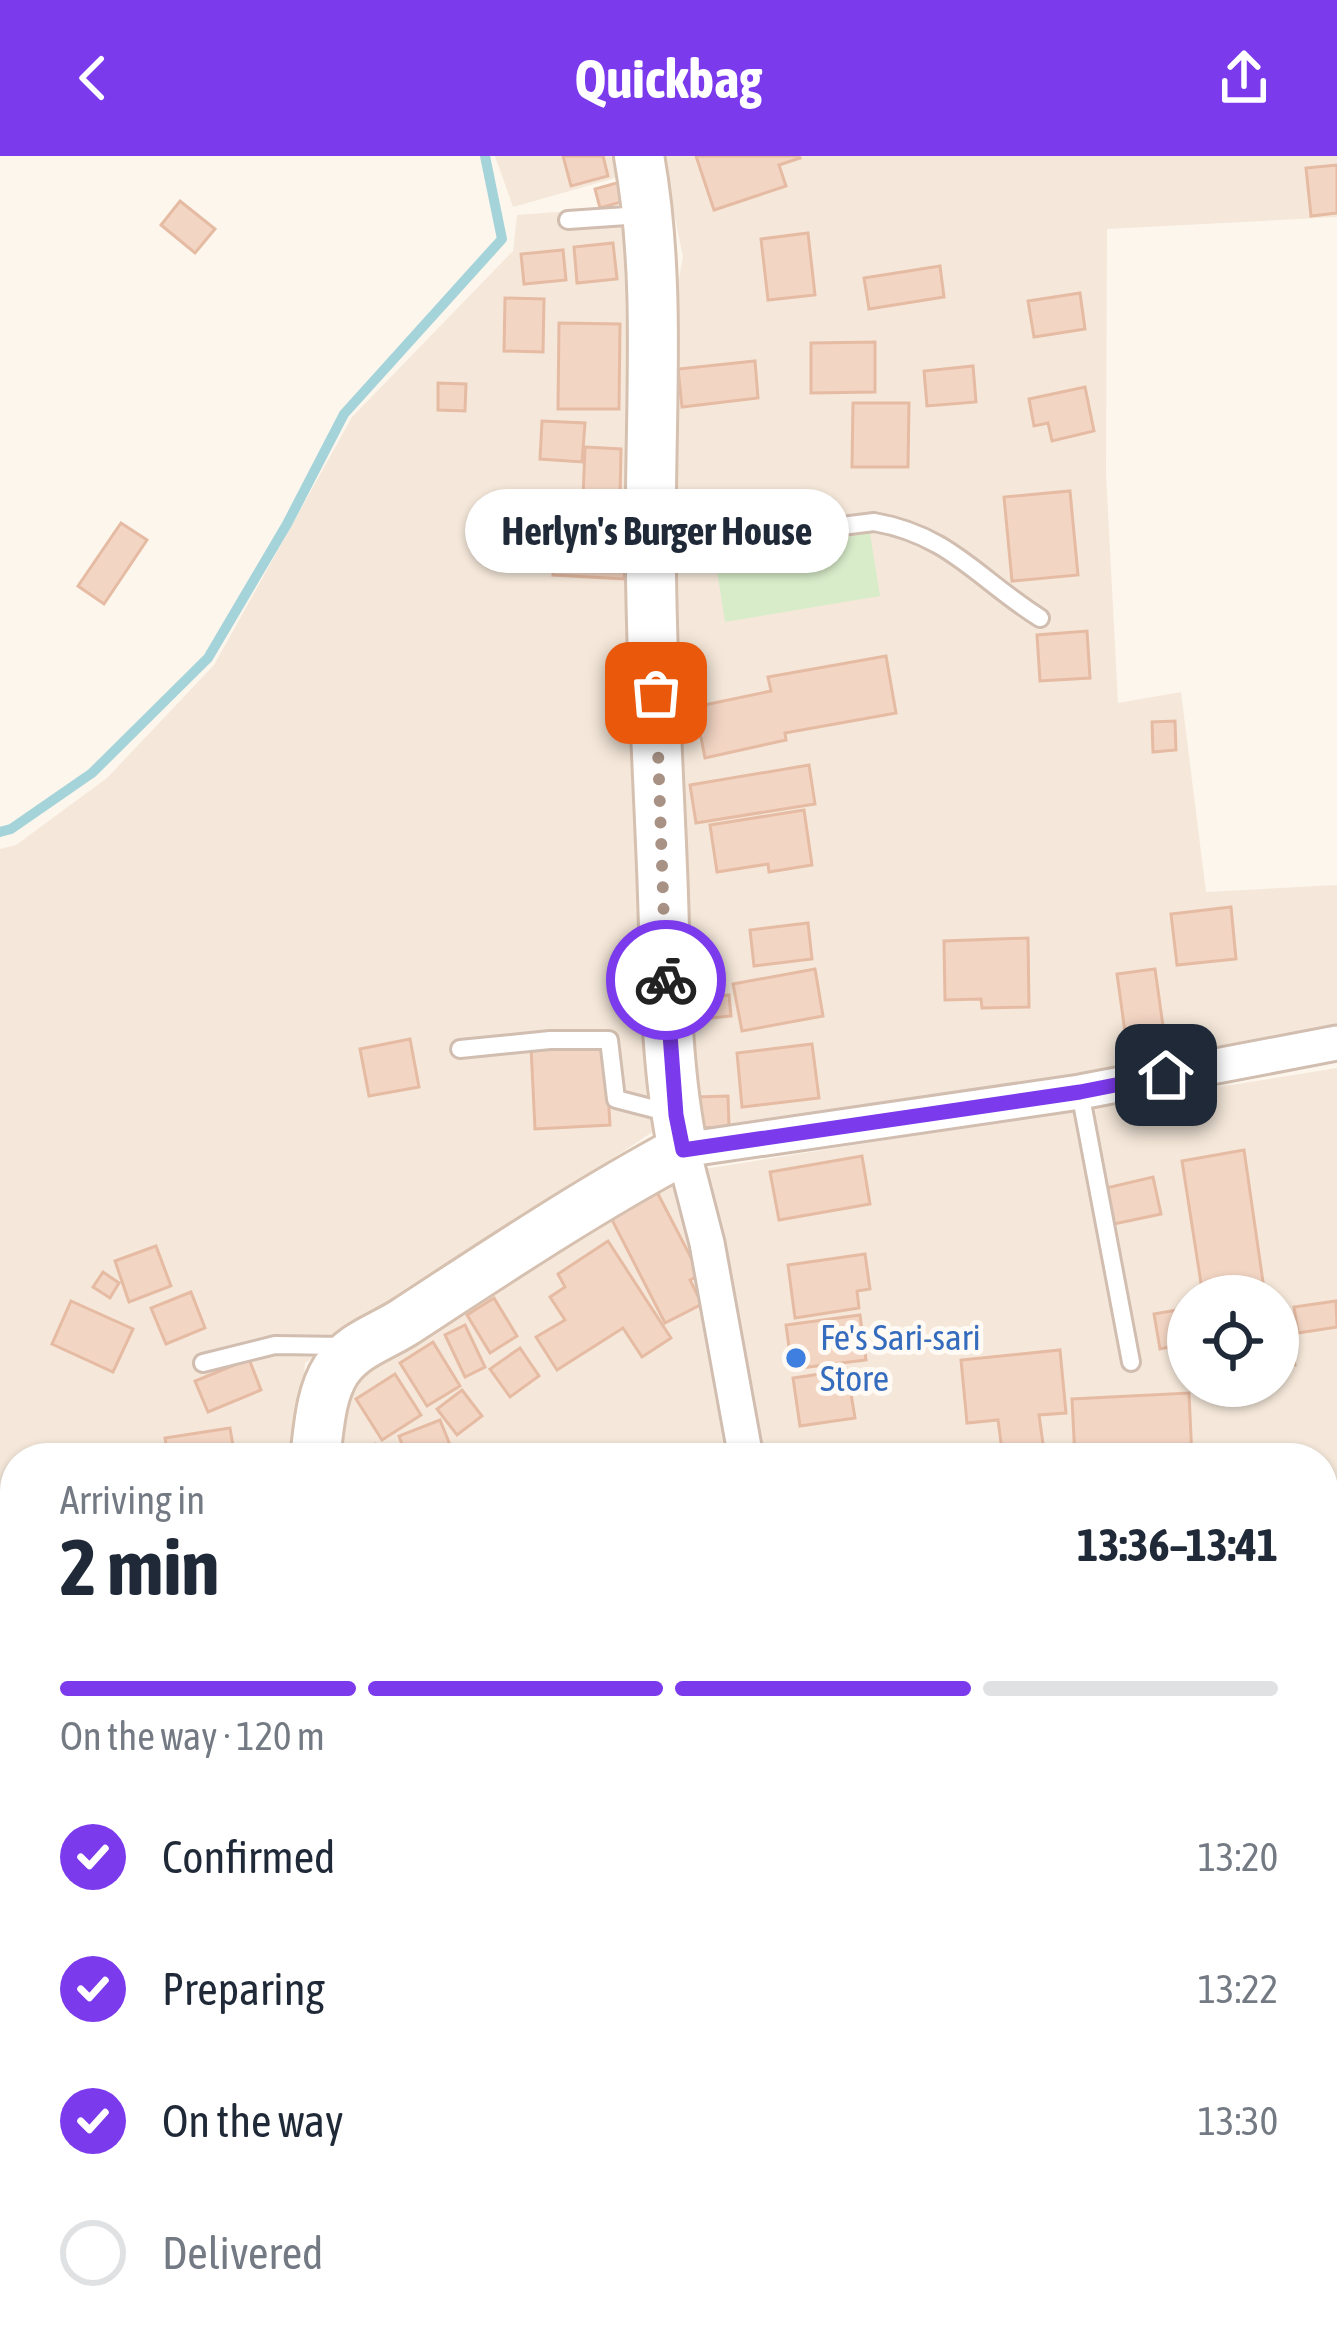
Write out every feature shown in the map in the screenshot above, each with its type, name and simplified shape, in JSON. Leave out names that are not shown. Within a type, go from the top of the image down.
[{"type":"street","points":[[639,156],[648,215],[652,322],[650,550],[668,1016],[680,1133],[707,1243],[743,1443]]},
{"type":"street","points":[[317,1443],[325,1393],[337,1368],[359,1346],[584,1207],[680,1133],[1080,1092],[1337,1042]]},
{"type":"lane","points":[[568,220],[648,215]]},
{"type":"lane","points":[[650,550],[874,522],[909,528],[949,548],[1040,618]]},
{"type":"lane","points":[[460,1048],[609,1040],[616,1099],[680,1133]]},
{"type":"lane","points":[[1080,1092],[1131,1362]]},
{"type":"lane","points":[[203,1364],[275,1346],[359,1346]]},
{"type":"shaded area","points":[[495,156],[617,156],[619,177],[513,207]]},
{"type":"shaded area","points":[[662,156],[1337,156],[1337,217],[1107,229],[1106,474],[1118,703],[1181,692],[1206,892],[1337,885],[1337,1026],[845,1116],[685,1137],[651,430],[683,257]]},
{"type":"shaded area","points":[[622,207],[654,1131],[305,1363],[300,1443],[0,1443],[0,849],[16,845],[107,778],[214,665],[352,417],[513,251],[517,215]]},
{"type":"shaded area","points":[[1337,1068],[1337,1443],[741,1443],[698,1170]]},
{"type":"shaded area","points":[[665,1171],[694,1234],[729,1443],[314,1443],[317,1396]]},
{"type":"green space","points":[[870,533],[880,596],[725,622],[715,558]]},
{"type":"building","points":[[563,156],[603,156],[608,176],[571,186]]},
{"type":"building","points":[[696,156],[800,158],[779,165],[786,186],[714,210]]},
{"type":"building","points":[[1337,165],[1337,213],[1311,216],[1306,168]]},
{"type":"building","points":[[620,182],[625,201],[600,208],[595,189]]},
{"type":"building","points":[[180,201],[215,229],[195,253],[161,225]]},
{"type":"building","points":[[808,233],[815,295],[768,300],[761,239]]},
{"type":"building","points":[[613,243],[617,279],[577,283],[574,247]]},
{"type":"building","points":[[563,250],[566,280],[524,284],[521,254]]},
{"type":"building","points":[[940,266],[944,297],[869,309],[864,278]]},
{"type":"building","points":[[1080,293],[1085,329],[1034,337],[1028,301]]},
{"type":"building","points":[[505,298],[544,299],[543,352],[504,351]]},
{"type":"building","points":[[559,323],[620,324],[619,409],[558,409]]},
{"type":"building","points":[[875,342],[875,392],[811,393],[811,343]]},
{"type":"building","points":[[755,361],[758,398],[682,407],[678,369]]},
{"type":"building","points":[[973,366],[976,402],[927,406],[924,371]]},
{"type":"building","points":[[438,383],[466,384],[465,411],[438,410]]},
{"type":"building","points":[[1085,387],[1094,431],[1052,441],[1048,423],[1034,426],[1029,399]]},
{"type":"building","points":[[853,403],[909,403],[908,467],[852,467]]},
{"type":"building","points":[[542,421],[585,423],[582,462],[540,459]]},
{"type":"building","points":[[585,447],[621,449],[620,499],[583,498]]},
{"type":"building","points":[[1070,491],[1078,575],[1012,581],[1004,497]]},
{"type":"building","points":[[556,518],[628,521],[624,579],[553,575]]},
{"type":"building","points":[[121,523],[147,540],[104,604],[78,586]]},
{"type":"building","points":[[1087,631],[1090,678],[1040,681],[1037,635]]},
{"type":"building","points":[[886,656],[896,713],[785,733],[786,740],[705,758],[695,707],[771,691],[768,677]]},
{"type":"building","points":[[1175,721],[1176,750],[1153,752],[1152,722]]},
{"type":"building","points":[[809,765],[815,804],[696,823],[690,785]]},
{"type":"building","points":[[804,810],[812,865],[769,872],[768,864],[717,872],[710,825]]},
{"type":"building","points":[[1231,907],[1236,959],[1177,965],[1171,914]]},
{"type":"building","points":[[808,923],[812,959],[754,966],[750,930]]},
{"type":"building","points":[[1028,938],[1029,1007],[982,1008],[981,999],[945,1000],[944,941]]},
{"type":"building","points":[[815,969],[823,1016],[742,1031],[733,984]]},
{"type":"building","points":[[1155,969],[1163,1026],[1125,1032],[1117,974]]},
{"type":"building","points":[[729,995],[731,1016],[700,1019],[698,998]]},
{"type":"building","points":[[410,1039],[419,1087],[369,1096],[360,1049]]},
{"type":"building","points":[[605,1043],[610,1125],[535,1129],[531,1047]]},
{"type":"building","points":[[812,1044],[819,1098],[742,1107],[737,1053]]},
{"type":"building","points":[[728,1096],[729,1127],[696,1128],[696,1097]]},
{"type":"building","points":[[1244,1150],[1262,1275],[1200,1275],[1182,1161]]},
{"type":"building","points":[[862,1156],[870,1204],[779,1220],[770,1172]]},
{"type":"building","points":[[1153,1177],[1161,1214],[1114,1224],[1106,1188]]},
{"type":"building","points":[[657,1192],[700,1275],[690,1280],[702,1304],[665,1323],[610,1216]]},
{"type":"building","points":[[608,1241],[671,1338],[642,1357],[623,1328],[557,1370],[536,1337],[565,1320],[550,1297],[565,1287],[558,1274]]},
{"type":"building","points":[[156,1246],[171,1286],[129,1302],[115,1261]]},
{"type":"building","points":[[865,1254],[870,1289],[857,1291],[859,1308],[795,1318],[788,1265]]},
{"type":"building","points":[[103,1272],[119,1283],[110,1298],[93,1287]]},
{"type":"building","points":[[191,1292],[205,1328],[166,1344],[151,1308]]},
{"type":"building","points":[[494,1298],[517,1336],[490,1353],[467,1315]]},
{"type":"building","points":[[71,1301],[133,1329],[113,1372],[52,1344]]},
{"type":"building","points":[[1336,1301],[1337,1327],[1299,1333],[1299,1306]]},
{"type":"building","points":[[1167,1312],[1167,1348],[1160,1349],[1154,1314]]},
{"type":"building","points":[[860,1315],[866,1360],[792,1369],[786,1325]]},
{"type":"building","points":[[465,1325],[485,1367],[465,1377],[445,1335]]},
{"type":"building","points":[[433,1342],[460,1386],[427,1406],[400,1363]]},
{"type":"building","points":[[520,1348],[539,1376],[510,1397],[490,1369]]},
{"type":"building","points":[[1060,1350],[1066,1413],[1039,1415],[1043,1443],[1001,1443],[998,1420],[967,1423],[961,1360]]},
{"type":"building","points":[[249,1359],[261,1390],[208,1412],[195,1381]]},
{"type":"building","points":[[847,1370],[855,1418],[800,1426],[793,1378]]},
{"type":"building","points":[[395,1374],[421,1415],[382,1440],[356,1399]]},
{"type":"building","points":[[462,1390],[482,1416],[457,1435],[437,1409]]},
{"type":"building","points":[[1167,1394],[1167,1407],[1190,1407],[1191,1443],[1074,1443],[1072,1399]]},
{"type":"building","points":[[440,1420],[449,1443],[402,1443],[399,1436]]},
{"type":"building","points":[[230,1428],[232,1443],[166,1443],[165,1438]]},
{"type":"waterway","points":[[0,832],[92,773],[208,658],[287,524],[344,414],[502,239],[485,156]]},
{"type":"way so far","points":[[656,693],[666,980]]},
{"type":"place","name":"Herlyn's Burger House","points":[[656,693]]},
{"type":"place","name":"Fe's Sari-sari Store","points":[[796,1358]]},
{"type":"route","points":[[666,980],[683,1150],[1080,1092],[1166,1075]]}]
